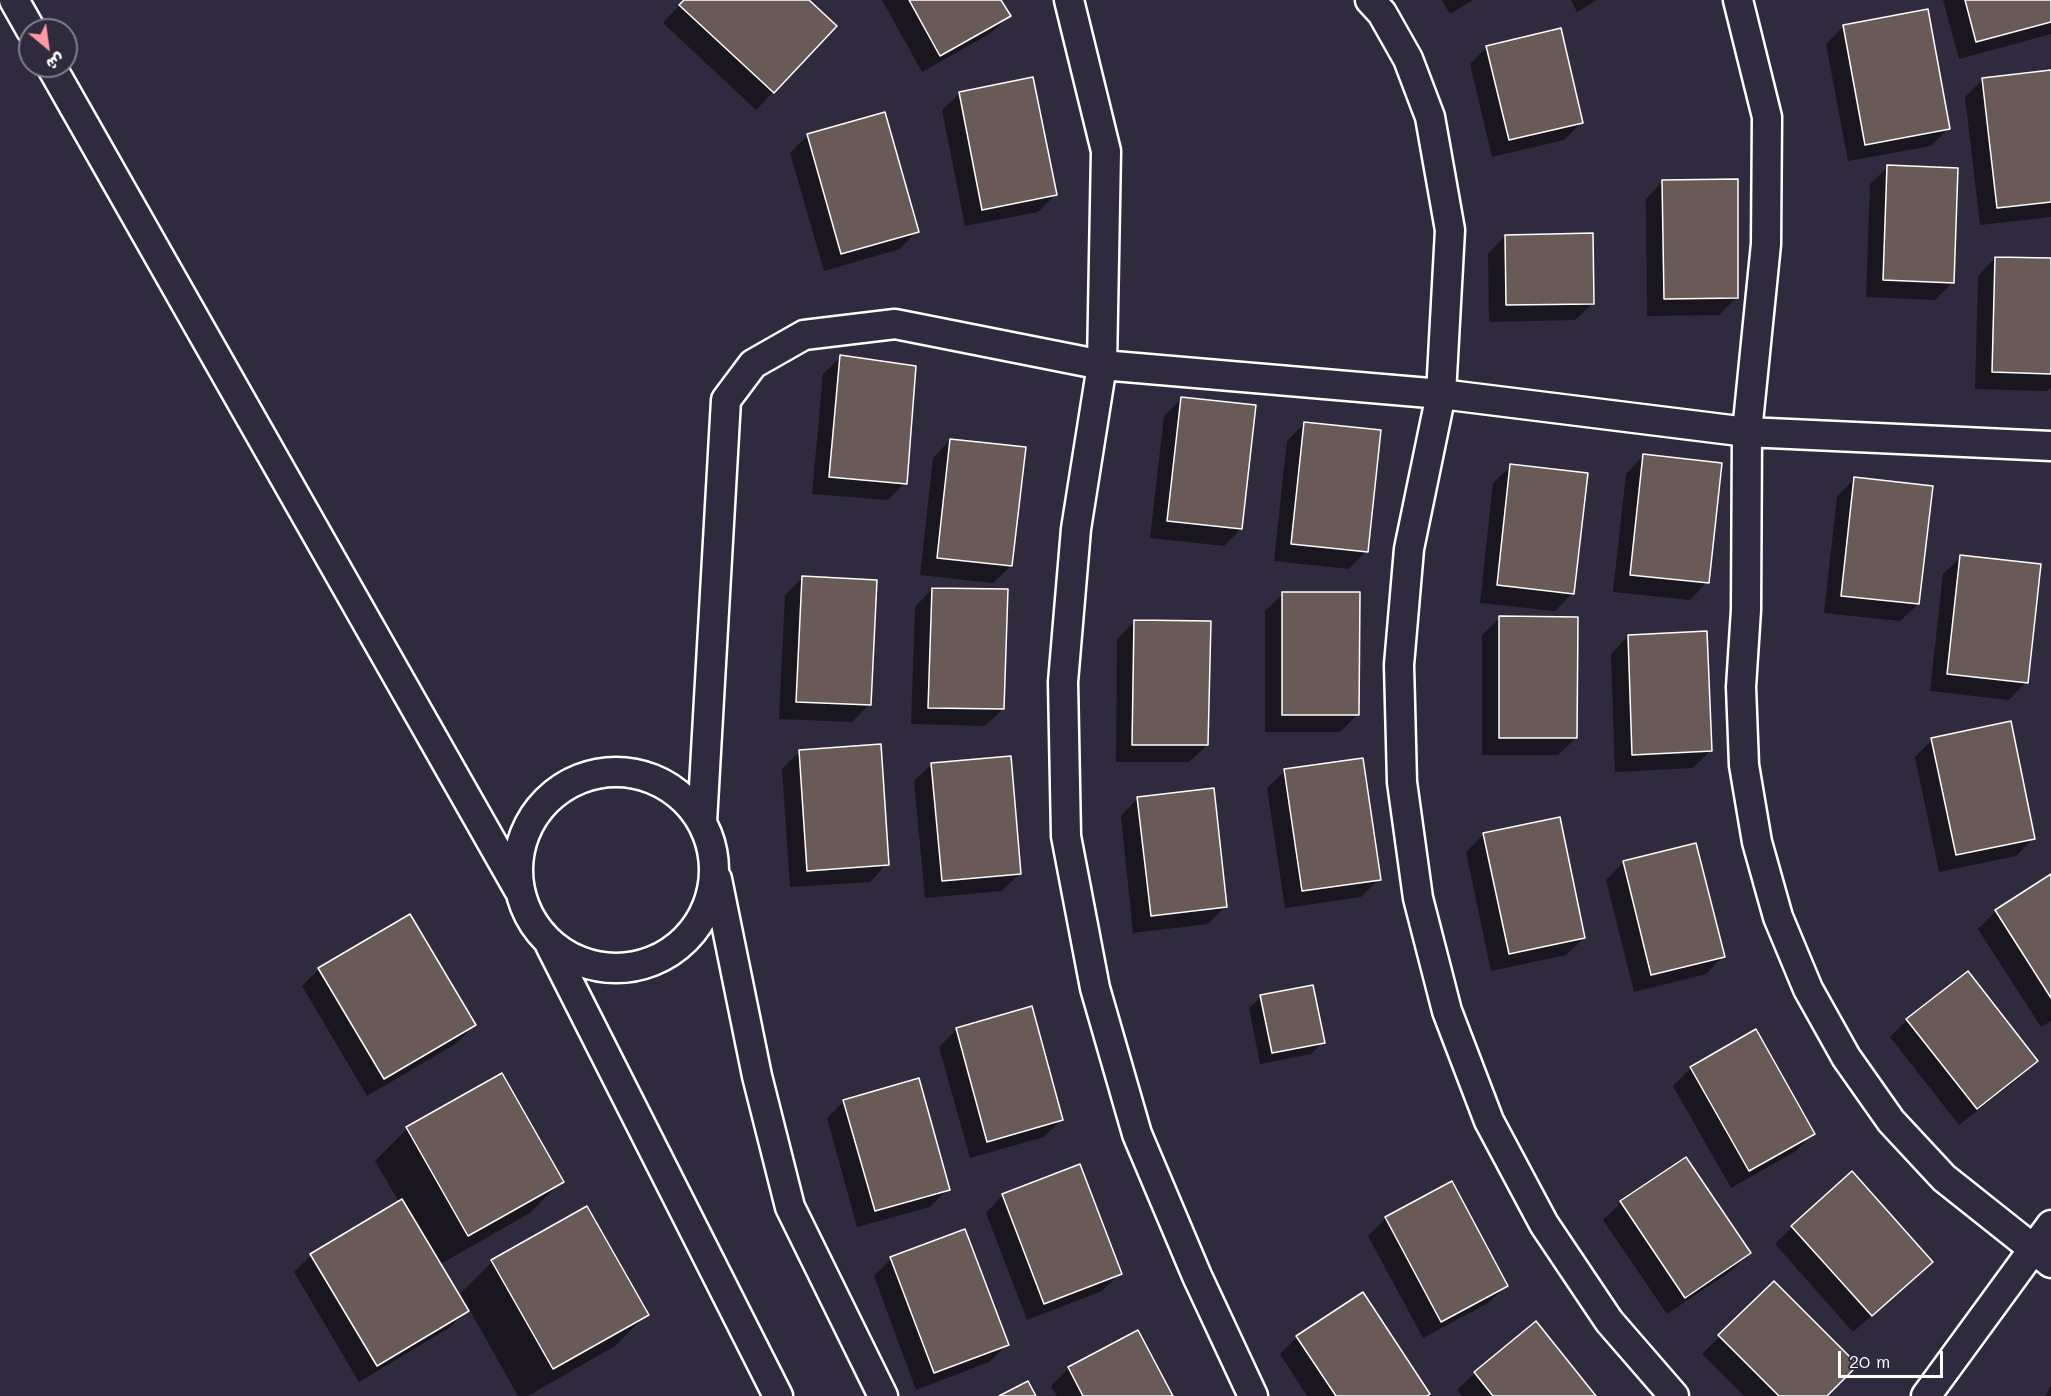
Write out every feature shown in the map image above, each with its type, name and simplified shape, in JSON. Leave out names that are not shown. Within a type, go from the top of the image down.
[{"type":"street","points":[[14,0],[24,18]]},
{"type":"street","points":[[1069,0],[1106,150],[1102,365],[1076,529],[1063,682],[1066,836],[1095,988],[1137,1134],[1197,1276],[1253,1396]]},
{"type":"street","points":[[1370,0],[1382,13],[1408,59],[1430,117],[1450,230],[1441,394],[1409,549],[1399,665],[1402,782],[1418,898],[1447,1011],[1489,1121],[1544,1224],[1609,1321],[1674,1396]]},
{"type":"street","points":[[1738,0],[1767,117],[1766,244],[1747,432],[1746,610],[1741,687],[1744,765],[1757,842],[1778,917],[1808,989],[1846,1058],[1891,1121],[1944,1178],[2042,1257]]},
{"type":"street","points":[[58,78],[519,890],[530,919],[549,943],[778,1396]]},
{"type":"street","points":[[702,822],[726,400],[753,364],[804,335],[895,324],[1102,365],[1441,394],[1747,432],[2051,446]]},
{"type":"street","points":[[519,890],[518,859],[526,829],[544,803],[568,784],[607,773],[628,773],[658,781],[683,798],[702,822],[711,844],[757,1076],[790,1207],[883,1396]]},
{"type":"street","points":[[549,943],[577,961],[609,969],[641,965],[672,952],[695,928],[710,899],[714,867]]},
{"type":"street","points":[[1926,1396],[2042,1257],[2051,1225]]},
{"type":"building","points":[[684,0],[809,0],[837,26],[774,93],[679,5]]},
{"type":"building","points":[[909,0],[1001,0],[1011,16],[940,56]]},
{"type":"building","points":[[1965,0],[2051,0],[2051,22],[1976,42]]},
{"type":"building","points":[[1928,9],[1950,129],[1865,145],[1843,25]]},
{"type":"building","points":[[1561,28],[1583,123],[1509,140],[1486,46]]},
{"type":"building","points":[[2051,70],[2051,202],[1997,208],[1982,78]]},
{"type":"building","points":[[1033,77],[1057,195],[982,210],[959,92]]},
{"type":"building","points":[[885,112],[919,232],[841,254],[807,134]]},
{"type":"building","points":[[1887,165],[1958,168],[1954,283],[1883,280]]},
{"type":"building","points":[[1738,179],[1738,298],[1664,299],[1662,180]]},
{"type":"building","points":[[1593,233],[1594,304],[1506,305],[1505,235]]},
{"type":"building","points":[[1995,257],[2051,258],[2051,374],[1992,372]]},
{"type":"building","points":[[840,355],[916,366],[907,484],[829,477]]},
{"type":"building","points":[[1181,397],[1256,405],[1242,529],[1167,521]]},
{"type":"building","points":[[1304,422],[1381,430],[1368,552],[1291,544]]},
{"type":"building","points":[[950,439],[1026,447],[1012,566],[937,558]]},
{"type":"building","points":[[1643,454],[1722,463],[1709,583],[1630,575]]},
{"type":"building","points":[[1510,464],[1588,473],[1574,594],[1497,585]]},
{"type":"building","points":[[1854,477],[1933,486],[1919,604],[1841,596]]},
{"type":"building","points":[[1960,555],[2041,564],[2028,683],[1947,674]]},
{"type":"building","points":[[802,576],[877,580],[871,705],[796,702]]},
{"type":"building","points":[[932,588],[1008,589],[1004,709],[928,708]]},
{"type":"building","points":[[1282,592],[1360,592],[1359,715],[1282,715]]},
{"type":"building","points":[[1499,616],[1578,617],[1577,738],[1499,738]]},
{"type":"building","points":[[1134,620],[1211,621],[1208,745],[1132,745]]},
{"type":"building","points":[[1707,631],[1712,751],[1632,755],[1628,635]]},
{"type":"building","points":[[2011,721],[2035,839],[1956,855],[1931,738]]},
{"type":"building","points":[[881,744],[889,865],[807,871],[799,750]]},
{"type":"building","points":[[1011,756],[1021,874],[942,881],[931,763]]},
{"type":"building","points":[[1363,758],[1381,880],[1302,891],[1284,769]]},
{"type":"building","points":[[1214,788],[1227,907],[1151,916],[1137,797]]},
{"type":"building","points":[[1560,817],[1585,938],[1509,954],[1483,833]]},
{"type":"building","points":[[1696,843],[1725,957],[1651,975],[1623,861]]},
{"type":"building","points":[[2051,874],[2051,998],[1995,910]]},
{"type":"building","points":[[410,914],[476,1025],[384,1079],[318,968]]},
{"type":"building","points":[[1968,971],[2038,1061],[1977,1109],[1906,1019]]},
{"type":"building","points":[[1313,985],[1325,1043],[1272,1053],[1260,995]]},
{"type":"building","points":[[1032,1006],[1063,1120],[987,1142],[956,1028]]},
{"type":"building","points":[[1756,1029],[1815,1134],[1749,1171],[1690,1067]]},
{"type":"building","points":[[502,1073],[564,1182],[468,1236],[406,1127]]},
{"type":"building","points":[[919,1078],[950,1190],[875,1211],[843,1100]]},
{"type":"building","points":[[1686,1157],[1751,1253],[1685,1298],[1620,1201]]},
{"type":"building","points":[[1080,1164],[1122,1274],[1044,1304],[1002,1194]]},
{"type":"building","points":[[1852,1171],[1933,1262],[1872,1316],[1791,1226]]},
{"type":"building","points":[[1452,1181],[1508,1286],[1441,1322],[1385,1217]]},
{"type":"building","points":[[402,1199],[469,1311],[377,1366],[310,1254]]},
{"type":"building","points":[[587,1206],[649,1315],[553,1369],[491,1260]]},
{"type":"building","points":[[965,1229],[1009,1345],[934,1373],[890,1257]]},
{"type":"building","points":[[1774,1281],[1858,1365],[1827,1396],[1779,1396],[1718,1335]]},
{"type":"building","points":[[1363,1292],[1430,1394],[1427,1396],[1336,1396],[1296,1336]]},
{"type":"building","points":[[1536,1321],[1596,1396],[1493,1396],[1474,1372]]},
{"type":"building","points":[[1138,1330],[1173,1396],[1083,1396],[1068,1367]]},
{"type":"building","points":[[1028,1381],[1036,1396],[999,1396]]}]
